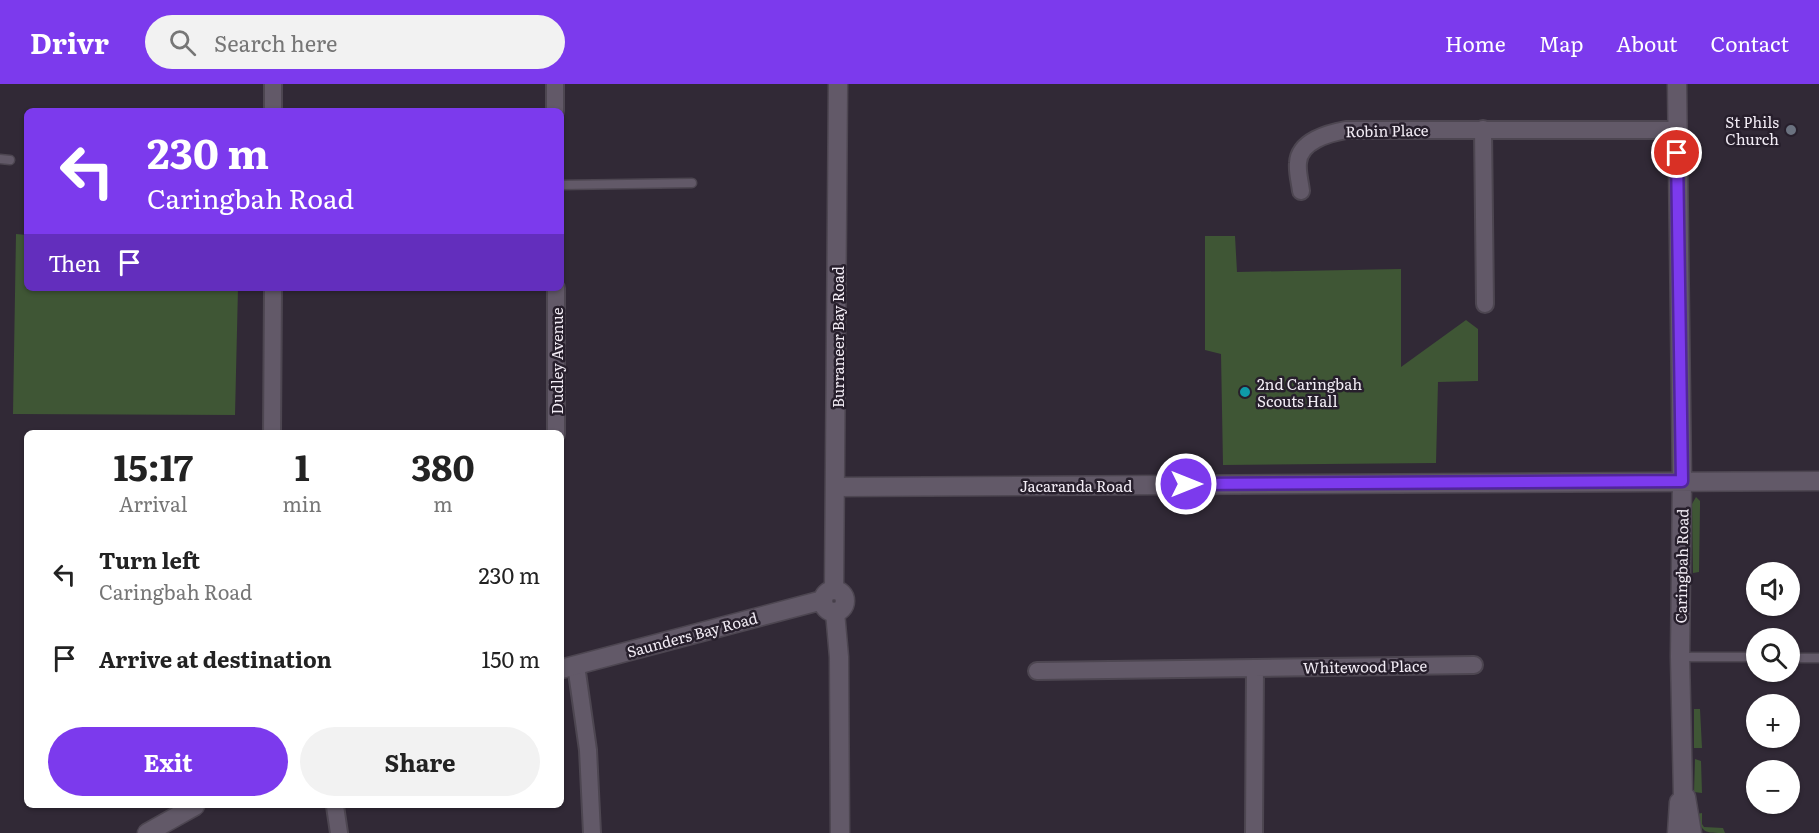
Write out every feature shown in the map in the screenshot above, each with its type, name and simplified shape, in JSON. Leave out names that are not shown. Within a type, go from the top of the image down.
[{"type":"street","points":[[273,84],[273,108]]},
{"type":"street","points":[[555,84],[555,108]]},
{"type":"street","name":"Burraneer Bay Road","points":[[838,84],[837,487],[830,601],[839,657],[840,833]]},
{"type":"street","name":"Caringbah Road","points":[[1677,84],[1682,481],[1680,657],[1683,795],[1686,797],[1691,833]]},
{"type":"street","points":[[1484,129],[1485,304]]},
{"type":"street","name":"Robin Place","points":[[1301,191],[1298,161],[1310,144],[1327,133],[1346,130],[1677,130]]},
{"type":"street","points":[[272,430],[273,291]]},
{"type":"street","name":"Dudley Avenue","points":[[556,291],[556,430]]},
{"type":"street","name":"Jacaranda Road","points":[[837,487],[1819,481]]},
{"type":"street","name":"Saunders Bay Road","points":[[568,667],[830,601]]},
{"type":"street","name":"Whitewood Place","points":[[1038,671],[1474,665]]},
{"type":"street","points":[[568,667],[588,750],[592,833]]},
{"type":"street","points":[[1254,833],[1255,668]]},
{"type":"street","name":"Caringbah Road","points":[[1677,833],[1679,798],[1683,795]]},
{"type":"street","points":[[147,833],[191,808]]},
{"type":"street","points":[[334,808],[339,833]]},
{"type":"street","points":[[1682,833],[1691,833]]},
{"type":"lane","points":[[0,159],[10,160]]},
{"type":"lane","points":[[564,185],[692,183]]},
{"type":"lane","points":[[1680,657],[1746,657]]},
{"type":"lane","points":[[1800,658],[1819,658]]},
{"type":"green space","points":[[16,234],[24,235],[24,291],[238,291],[235,415],[13,414]]},
{"type":"green space","points":[[1205,236],[1235,236],[1237,272],[1401,269],[1401,367],[1466,320],[1478,329],[1478,381],[1438,382],[1436,463],[1223,465],[1221,354],[1205,350]]},
{"type":"green space","points":[[1696,497],[1700,501],[1699,572],[1693,573],[1692,504]]},
{"type":"green space","points":[[1694,709],[1700,709],[1702,748],[1694,748]]},
{"type":"green space","points":[[1695,759],[1701,761],[1702,793],[1694,792]]},
{"type":"green space","points":[[1702,813],[1704,827],[1723,828],[1725,833],[1705,831],[1700,825],[1697,814]]},
{"type":"place","name":"St Phils Church","points":[[1791,130]]},
{"type":"place","name":"2nd Caringbah Scouts Hall","points":[[1245,392]]},
{"type":"route","points":[[1186,484],[1682,481],[1677,153]]}]
